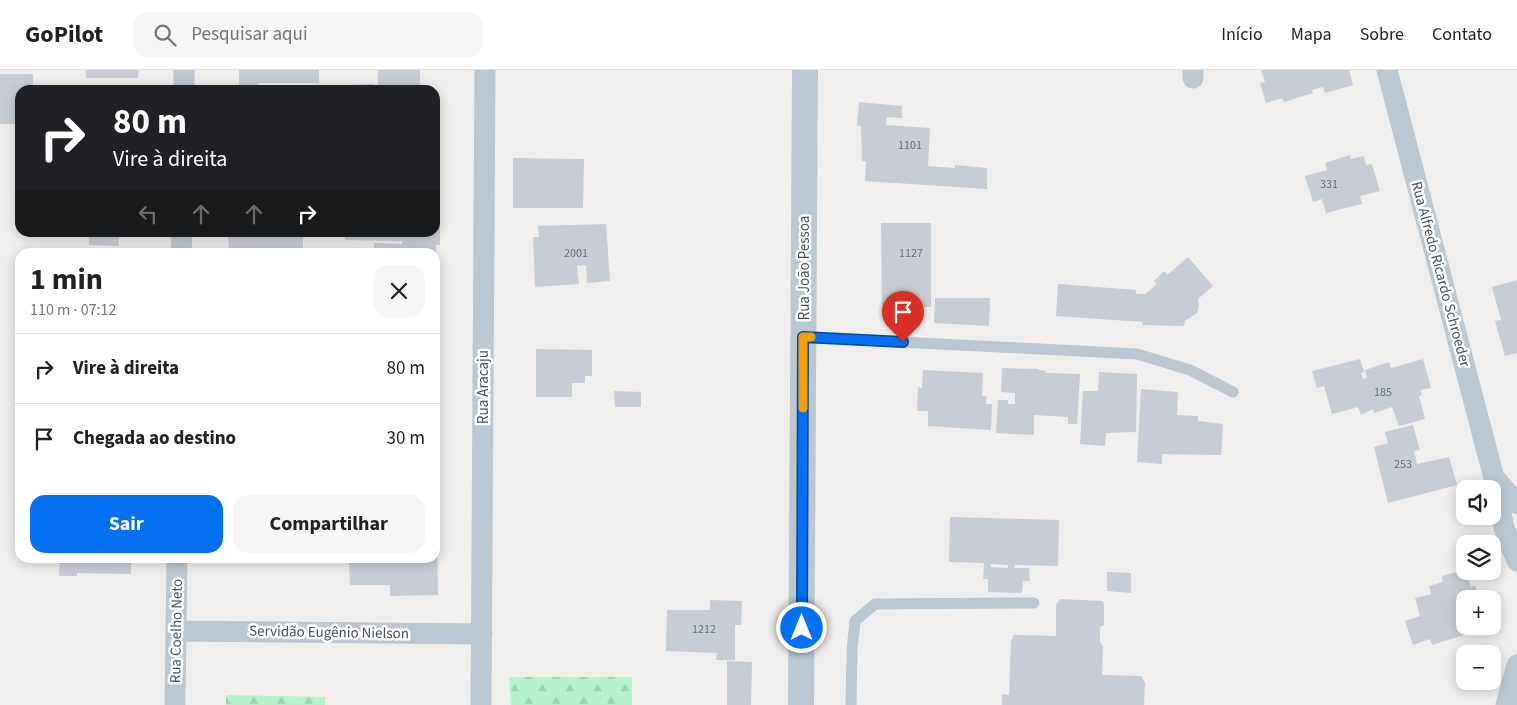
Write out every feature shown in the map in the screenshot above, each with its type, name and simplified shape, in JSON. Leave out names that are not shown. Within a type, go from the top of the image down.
[{"type":"street","points":[[184,70],[184,85]]},
{"type":"street","name":"Rua Aracaju","points":[[481,705],[485,70]]},
{"type":"street","name":"Rua João Pessoa","points":[[801,705],[805,70]]},
{"type":"street","name":"Rua Alfredo Ricardo Schroeder","points":[[1387,70],[1494,478],[1504,528],[1517,561]]},
{"type":"street","name":"Rua Alfredo Ricardo Schroeder","points":[[1494,478],[1517,504]]},
{"type":"street","name":"Rua Coelho Neto","points":[[175,705],[177,563]]},
{"type":"street","name":"Servidão Eugênio Nielson","points":[[176,631],[482,634]]},
{"type":"street","points":[[1506,705],[1515,676]]},
{"type":"lane","points":[[803,337],[1137,354],[1190,370],[1233,392]]},
{"type":"lane","points":[[851,705],[852,650],[855,621],[875,604],[1034,603]]},
{"type":"green space","points":[[509,677],[632,677],[632,705],[511,705]]},
{"type":"green space","points":[[226,695],[325,697],[325,705],[226,705]]},
{"type":"building","points":[[86,70],[139,70],[138,78],[86,78]]},
{"type":"building","points":[[239,70],[319,70],[319,83],[258,83],[258,85],[239,85]]},
{"type":"building","points":[[378,70],[420,70],[420,85],[378,85]]},
{"type":"building","points":[[1261,70],[1349,70],[1353,85],[1325,93],[1323,87],[1312,90],[1313,93],[1284,102],[1282,98],[1266,103],[1260,83],[1265,82]]},
{"type":"building","points":[[0,74],[33,74],[33,85],[15,85],[15,124],[0,124]]},
{"type":"building","points":[[859,102],[902,106],[902,118],[887,117],[886,125],[930,128],[928,166],[955,168],[955,165],[987,168],[987,189],[865,181],[866,161],[862,161],[861,126],[857,126]]},
{"type":"building","points":[[1350,155],[1351,159],[1364,156],[1366,165],[1372,164],[1380,191],[1360,196],[1362,204],[1326,213],[1322,199],[1313,202],[1305,176],[1327,170],[1325,163]]},
{"type":"building","points":[[513,158],[584,159],[583,208],[513,208]]},
{"type":"building","points":[[881,223],[931,223],[931,307],[882,307]]},
{"type":"building","points":[[606,224],[610,281],[587,283],[586,265],[577,266],[579,284],[535,287],[533,237],[539,237],[538,226]]},
{"type":"building","points":[[89,237],[119,237],[119,246],[89,245]]},
{"type":"building","points":[[228,237],[303,237],[303,248],[229,248]]},
{"type":"building","points":[[345,237],[440,237],[440,245],[436,245],[436,248],[374,248],[374,243],[402,244],[402,241],[345,240]]},
{"type":"building","points":[[1188,257],[1213,286],[1198,299],[1197,313],[1185,321],[1184,326],[1142,325],[1143,322],[1056,316],[1058,284],[1136,290],[1136,294],[1145,294],[1157,284],[1154,281],[1164,271],[1167,275]]},
{"type":"building","points":[[1517,280],[1517,353],[1505,356],[1495,321],[1501,320],[1492,287]]},
{"type":"building","points":[[935,298],[990,298],[989,326],[934,323]]},
{"type":"building","points":[[536,349],[592,350],[592,376],[585,376],[585,383],[572,383],[572,397],[536,397]]},
{"type":"building","points":[[1360,359],[1364,372],[1361,373],[1363,379],[1367,378],[1365,370],[1389,362],[1391,368],[1423,359],[1431,388],[1420,390],[1422,395],[1419,396],[1425,419],[1399,426],[1392,407],[1374,413],[1373,409],[1361,415],[1358,407],[1332,414],[1324,386],[1317,388],[1312,371]]},
{"type":"building","points":[[1002,368],[1038,369],[1046,371],[1046,373],[1080,374],[1077,424],[1068,424],[1068,417],[1034,415],[1034,435],[996,433],[998,400],[1008,400],[1008,404],[1015,404],[1015,393],[1001,392]]},
{"type":"building","points":[[923,370],[983,373],[982,396],[987,396],[986,404],[992,404],[991,430],[928,426],[928,411],[917,411],[918,387],[922,388]]},
{"type":"building","points":[[1099,372],[1137,374],[1136,432],[1106,433],[1105,446],[1080,444],[1083,391],[1098,391]]},
{"type":"building","points":[[1141,389],[1178,392],[1177,415],[1198,416],[1198,421],[1223,424],[1221,455],[1162,454],[1162,464],[1137,462]]},
{"type":"building","points":[[614,391],[641,392],[641,407],[615,407]]},
{"type":"building","points":[[1413,425],[1420,450],[1414,451],[1417,464],[1449,457],[1456,485],[1388,503],[1374,447],[1388,443],[1385,432]]},
{"type":"building","points":[[950,517],[1059,520],[1058,566],[1014,565],[1015,568],[1029,568],[1030,581],[1023,581],[1022,593],[988,592],[988,579],[983,579],[984,563],[949,562]],"holes":[[[991,564],[1008,565],[1008,568],[991,567]]]},
{"type":"building","points":[[60,563],[131,563],[131,574],[77,573],[77,576],[59,576]]},
{"type":"building","points":[[349,563],[437,563],[438,595],[390,596],[390,585],[350,585]]},
{"type":"building","points":[[1107,572],[1131,573],[1131,593],[1107,591]]},
{"type":"building","points":[[1456,572],[1456,580],[1469,580],[1471,587],[1475,585],[1476,590],[1456,590],[1456,635],[1464,635],[1432,645],[1430,639],[1413,645],[1405,621],[1420,616],[1415,598],[1431,594],[1429,586],[1443,582],[1442,576]]},
{"type":"building","points":[[1060,599],[1102,601],[1104,604],[1104,625],[1100,627],[1100,642],[1103,647],[1102,675],[1141,676],[1145,683],[1144,705],[1002,705],[1002,694],[1009,695],[1011,641],[1014,635],[1056,636],[1056,605]]},
{"type":"building","points":[[710,600],[742,601],[741,625],[735,625],[735,660],[716,660],[717,653],[666,651],[667,610],[710,610]]},
{"type":"building","points":[[727,661],[752,662],[751,705],[727,705]]},
{"type":"slow traffic","points":[[803,408],[803,337],[811,337]]},
{"type":"route","points":[[802,628],[803,337],[903,342]]}]
